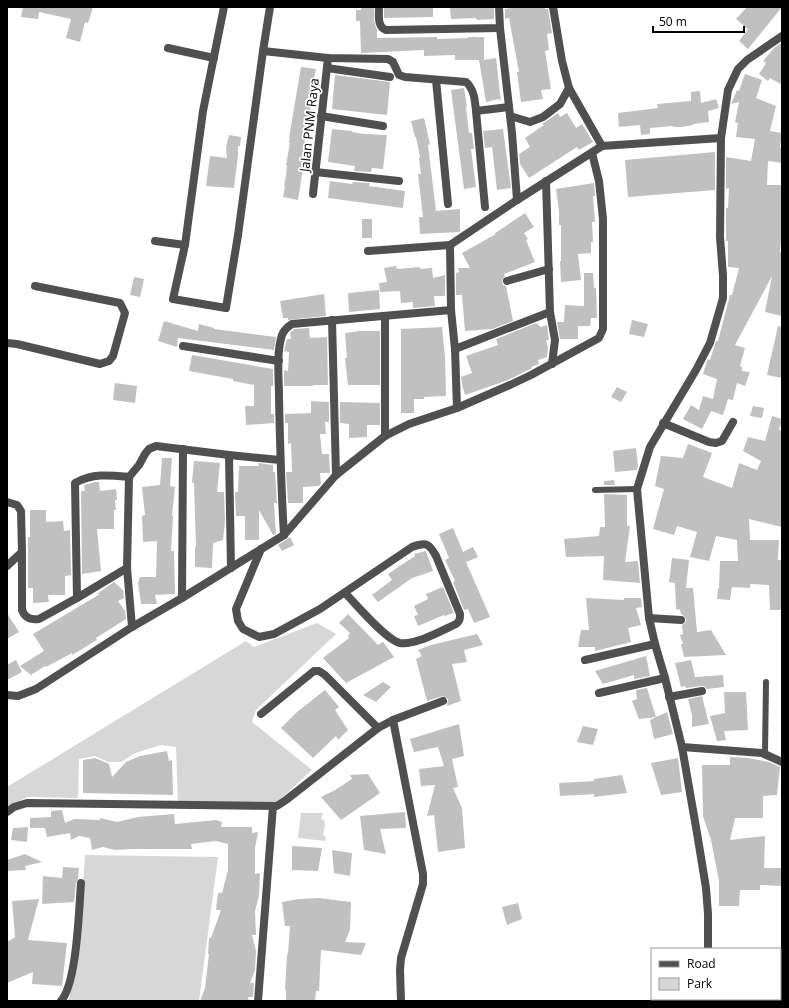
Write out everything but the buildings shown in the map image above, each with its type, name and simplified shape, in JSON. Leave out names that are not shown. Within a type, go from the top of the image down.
[{"type":"street","points":[[224,7],[203,111],[185,245],[173,299],[226,308],[238,235],[270,7]]},
{"type":"street","points":[[379,7],[380,26],[382,29],[386,30],[500,28]]},
{"type":"street","points":[[499,7],[517,200]]},
{"type":"street","points":[[553,7],[562,61],[569,88],[602,146]]},
{"type":"street","points":[[708,948],[706,888],[698,833],[682,747],[649,618],[637,489],[650,447],[696,370],[710,343],[723,298],[720,237],[721,138],[728,90],[738,69],[747,60],[782,36]]},
{"type":"street","points":[[168,48],[214,58]]},
{"type":"street","points":[[263,51],[328,58],[388,59],[393,62],[399,75],[401,76],[466,82],[471,86],[476,111],[485,207]]},
{"type":"street","name":"Jalan PNM Raya","points":[[313,194],[328,58]]},
{"type":"street","points":[[327,68],[390,77]]},
{"type":"street","points":[[436,80],[448,204]]},
{"type":"street","points":[[510,116],[530,122],[543,117],[560,104],[569,88]]},
{"type":"street","points":[[476,111],[509,107]]},
{"type":"street","points":[[321,116],[383,126]]},
{"type":"street","points":[[368,251],[450,244],[602,146],[721,138]]},
{"type":"street","points":[[7,695],[18,696],[36,688],[132,627],[284,535],[336,475],[385,436],[409,424],[457,408],[510,386],[599,338],[602,331],[603,219],[599,181],[592,153]]},
{"type":"street","points":[[315,172],[399,181]]},
{"type":"street","points":[[546,181],[550,312],[555,340],[552,364]]},
{"type":"street","points":[[155,241],[185,245]]},
{"type":"street","points":[[450,244],[451,310],[455,349],[457,408]]},
{"type":"street","points":[[507,281],[549,269]]},
{"type":"street","points":[[7,343],[17,344],[100,364],[109,361],[113,356],[124,313],[120,303],[36,286]]},
{"type":"street","points":[[284,535],[280,460],[279,361],[284,330],[292,324],[451,310]]},
{"type":"street","points":[[455,349],[550,312]]},
{"type":"street","points":[[385,316],[385,436]]},
{"type":"street","points":[[332,320],[336,475]]},
{"type":"street","points":[[183,346],[279,361]]},
{"type":"street","points":[[663,423],[709,442],[716,443],[722,442],[733,422]]},
{"type":"street","points":[[132,627],[127,568],[129,477],[149,449],[156,446],[280,460]]},
{"type":"street","points":[[182,598],[183,449]]},
{"type":"street","points":[[229,455],[231,568]]},
{"type":"street","points":[[77,598],[75,483],[87,477],[96,475],[107,474],[129,477]]},
{"type":"street","points":[[7,502],[17,505],[21,511],[22,610],[28,618],[39,619],[127,568]]},
{"type":"street","points":[[262,548],[236,609],[238,621],[243,629],[251,634],[260,637],[274,634],[320,609],[412,547],[423,544],[427,544],[436,556],[460,614],[460,618],[456,624],[424,638],[413,642],[400,643],[390,639],[345,593]]},
{"type":"street","points":[[7,566],[22,552]]},
{"type":"street","points":[[649,618],[681,620]]},
{"type":"street","points":[[585,660],[655,644]]},
{"type":"street","points":[[260,714],[314,671],[319,671],[325,675],[378,728]]},
{"type":"street","points":[[599,693],[665,678]]},
{"type":"street","points":[[669,697],[702,691]]},
{"type":"street","points":[[7,812],[14,807],[27,803],[280,805],[378,728],[393,720],[444,701]]},
{"type":"street","points":[[393,720],[423,874],[422,889],[401,958],[400,1001]]},
{"type":"street","points":[[682,747],[765,754],[782,762]]},
{"type":"street","points":[[258,1001],[273,806]]},
{"type":"street","points":[[62,1001],[66,993],[75,953],[81,883]]},
{"type":"lane","points":[[595,490],[637,489]]},
{"type":"lane","points":[[765,754],[766,682]]},
{"type":"green space","points":[[317,623],[336,634],[256,710],[252,722],[312,770],[273,806],[178,805],[176,747],[161,745],[135,753],[121,762],[108,762],[95,756],[79,759],[78,798],[27,797],[7,809],[7,787],[246,641],[254,647]]},
{"type":"green space","points":[[301,813],[323,813],[321,819],[324,820],[325,825],[323,835],[326,837],[325,841],[298,838]]},
{"type":"green space","points":[[85,855],[218,857],[199,1001],[65,1001],[69,999],[78,957]]}]
